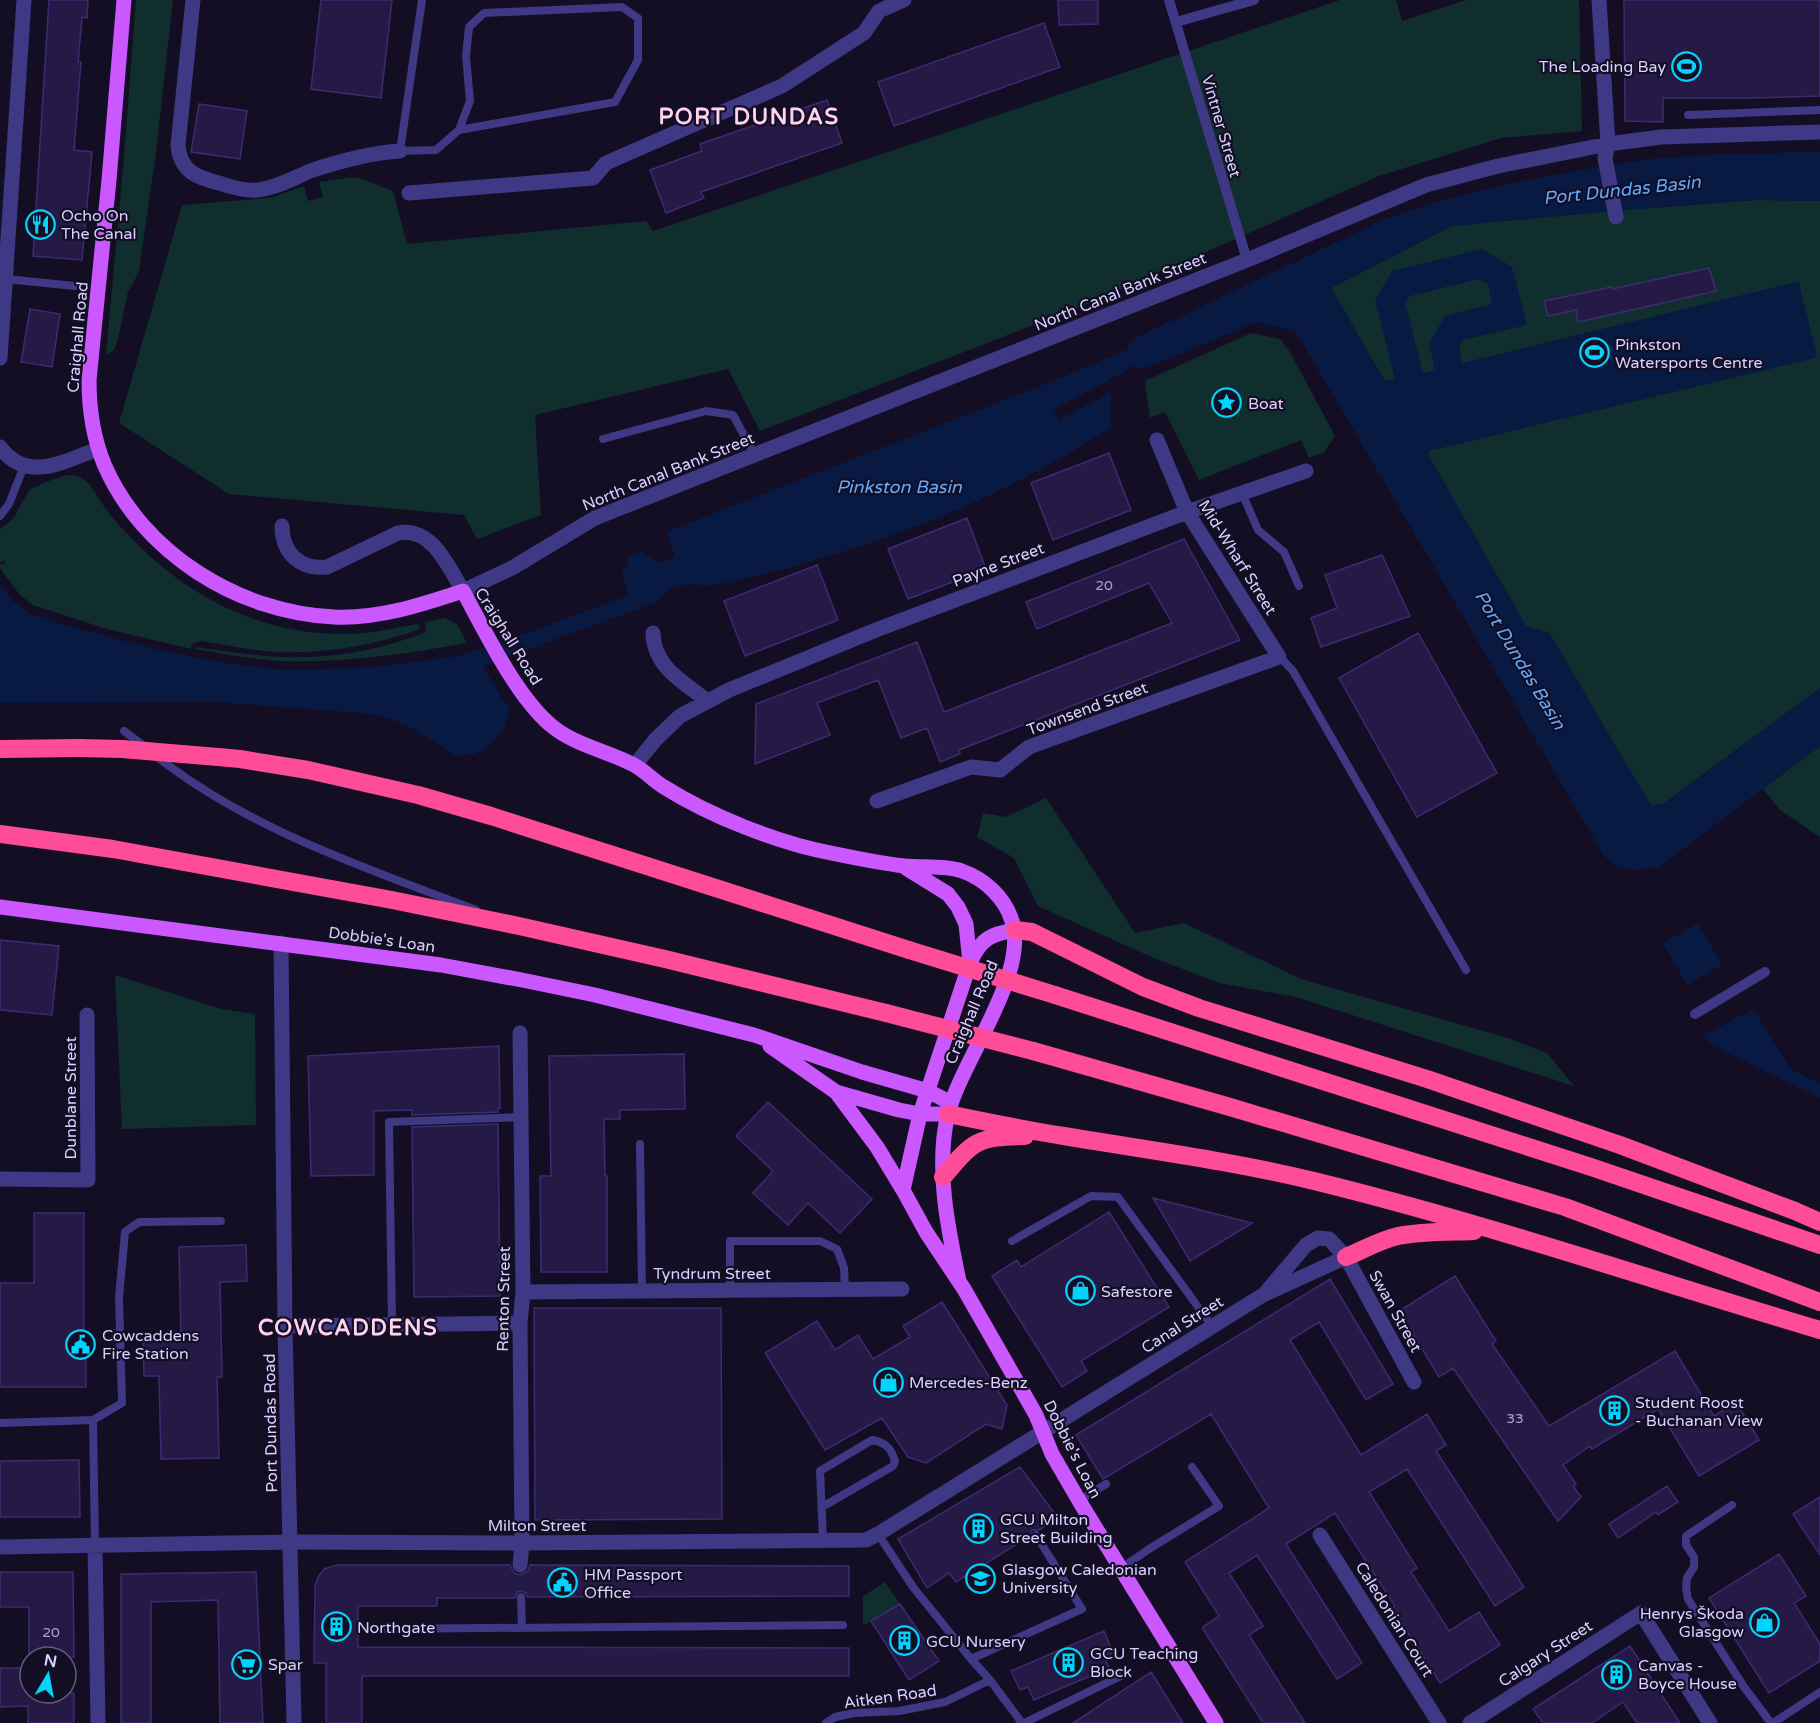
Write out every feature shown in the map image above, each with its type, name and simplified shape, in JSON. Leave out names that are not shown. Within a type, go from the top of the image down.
[{"type":"highway","points":[[0,749],[80,747],[240,759],[360,781],[429,798],[1580,1163],[1820,1245]]},
{"type":"highway","points":[[0,834],[113,849],[216,867],[519,926],[886,1013],[1033,1051],[1230,1107],[1565,1207],[1820,1302]]},
{"type":"highway","points":[[1024,931],[1143,987],[1199,1008],[1426,1079],[1620,1145],[1820,1222]]},
{"type":"highway","points":[[950,1109],[1060,1136],[1313,1181],[1491,1230],[1820,1330]]},
{"type":"highway","points":[[943,1177],[959,1158],[981,1141],[993,1137],[1060,1136]]},
{"type":"highway","points":[[1346,1257],[1398,1236],[1491,1230]]},
{"type":"main road","name":"Craighall Road","points":[[124,0],[109,180],[89,369],[90,411],[98,449],[110,477],[123,498],[160,542],[196,572],[246,599],[278,609],[300,614],[349,617],[400,610],[463,591],[504,664],[527,699],[541,716],[563,734],[635,765],[664,787],[727,819],[763,834],[827,853],[904,866],[960,870],[978,879],[1003,902],[1011,918],[1024,931],[1015,944],[1010,973],[950,1109]]},
{"type":"main road","name":"Craighall Road","points":[[904,866],[948,894],[958,907],[966,924],[970,963],[928,1090]]},
{"type":"main road","name":"Dobbie's Loan","points":[[0,907],[441,965],[510,978],[618,1001],[754,1035],[862,1072],[928,1090],[950,1109]]},
{"type":"main road","points":[[970,963],[982,942],[1003,932],[1024,931]]},
{"type":"main road","name":"Dobbie's Loan","points":[[754,1035],[836,1092],[879,1106],[920,1114],[950,1109]]},
{"type":"main road","points":[[903,1190],[920,1114],[928,1090]]},
{"type":"main road","name":"Dobbie's Loan","points":[[836,1092],[877,1148],[926,1232],[959,1281],[1030,1405],[1079,1501],[1216,1723]]},
{"type":"main road","name":"Dobbie's Loan","points":[[950,1109],[944,1136],[943,1177],[945,1206],[959,1281]]},
{"type":"street","points":[[0,358],[24,0]]},
{"type":"street","points":[[193,0],[178,145],[181,160],[191,173],[233,188],[256,190],[268,188],[357,157],[400,151]]},
{"type":"street","points":[[409,193],[593,178],[606,163],[782,86],[864,33],[879,11],[904,0]]},
{"type":"street","name":"Vintner Street","points":[[1169,0],[1247,260]]},
{"type":"street","points":[[1176,22],[1254,0]]},
{"type":"street","points":[[1599,0],[1608,144],[1605,158],[1616,217]]},
{"type":"street","name":"North Canal Bank Street","points":[[463,591],[512,568],[595,518],[1247,260],[1426,185],[1498,166],[1608,144],[1661,137],[1820,132]]},
{"type":"street","name":"Mid-Wharf Street","points":[[1157,440],[1186,512],[1278,656]]},
{"type":"street","points":[[0,447],[12,460],[24,466],[40,469],[98,449]]},
{"type":"street","name":"Payne Street","points":[[635,765],[669,726],[680,716],[706,700],[876,630],[1186,512],[1306,471]]},
{"type":"street","points":[[282,526],[283,542],[289,552],[306,566],[317,568],[327,567],[398,533],[415,534],[435,545],[463,591]]},
{"type":"street","points":[[653,633],[656,655],[669,670],[706,700]]},
{"type":"street","name":"Townsend Street","points":[[876,801],[971,767],[1000,770],[1029,747],[1278,656]]},
{"type":"street","name":"Port Dundas Road","points":[[281,943],[285,1326],[294,1723]]},
{"type":"street","points":[[1695,1014],[1765,972]]},
{"type":"street","name":"Dunblane Street","points":[[0,1179],[88,1180],[87,1015]]},
{"type":"street","name":"Renton Street","points":[[520,1033],[523,1292],[520,1323],[522,1543],[520,1565]]},
{"type":"street","points":[[1263,1295],[1306,1245],[1318,1238],[1329,1239],[1346,1257]]},
{"type":"street","name":"Canal Street","points":[[1043,1431],[1263,1295],[1346,1257]]},
{"type":"street","name":"Swan Street","points":[[1346,1257],[1414,1382]]},
{"type":"street","name":"Tyndrum Street","points":[[523,1292],[902,1289]]},
{"type":"street","points":[[285,1326],[520,1323]]},
{"type":"street","name":"Milton Street","points":[[0,1547],[291,1542],[522,1543],[866,1540],[1043,1431]]},
{"type":"street","name":"Caledonian Court","points":[[1320,1535],[1439,1723]]},
{"type":"street","points":[[95,1545],[98,1723]]},
{"type":"street","name":"Calgary Street","points":[[1480,1720],[1641,1613],[1710,1723]]},
{"type":"lane","points":[[422,0],[400,151],[436,150],[459,130],[470,101],[466,56],[469,27],[484,13],[622,7],[638,18],[638,60],[615,102],[459,130]]},
{"type":"lane","points":[[1688,115],[1820,110]]},
{"type":"lane","points":[[6,279],[75,286]]},
{"type":"lane","points":[[603,440],[706,411],[733,415],[755,455]]},
{"type":"lane","points":[[0,516],[9,504],[24,466]]},
{"type":"lane","points":[[1242,493],[1258,530],[1284,552],[1299,586]]},
{"type":"lane","points":[[1278,656],[1293,671],[1466,970]]},
{"type":"lane","points":[[124,730],[165,763],[211,794],[254,818],[372,870],[519,926]]},
{"type":"lane","points":[[392,1324],[389,1122],[521,1117]]},
{"type":"lane","points":[[640,1144],[642,1291]]},
{"type":"lane","points":[[1012,1241],[1091,1196],[1118,1197],[1212,1326]]},
{"type":"lane","points":[[0,1423],[93,1420],[122,1403],[119,1298],[125,1232],[139,1222],[221,1221]]},
{"type":"lane","points":[[730,1291],[730,1241],[820,1241],[837,1249],[844,1268],[845,1290]]},
{"type":"lane","points":[[93,1420],[95,1545]]},
{"type":"lane","points":[[822,1507],[893,1466],[895,1461],[893,1453],[886,1444],[872,1440],[820,1471],[823,1540]]},
{"type":"lane","points":[[1120,1569],[1219,1506],[1192,1467]]},
{"type":"lane","points":[[1079,1501],[1106,1484]]},
{"type":"lane","points":[[1732,1505],[1686,1536],[1686,1545],[1694,1557],[1694,1567],[1687,1578],[1688,1599],[1744,1687],[1772,1723],[1820,1692]]},
{"type":"lane","points":[[878,1534],[914,1587],[1023,1723],[1125,1674]]},
{"type":"lane","points":[[971,1659],[1082,1610],[1036,1535]]},
{"type":"lane","points":[[521,1598],[522,1628]]},
{"type":"lane","points":[[379,1629],[843,1625]]},
{"type":"lane","name":"Aitken Road","points":[[826,1723],[835,1717],[854,1713],[899,1711],[945,1702],[990,1680]]},
{"type":"green space","points":[[136,0],[173,0],[156,152],[139,270],[128,291],[114,350],[106,355],[124,157]]},
{"type":"green space","points":[[1340,0],[1396,0],[1402,21],[1466,0],[1579,0],[1582,131],[1501,138],[1379,176],[1085,305],[760,431],[728,369],[535,415],[541,515],[477,539],[464,515],[229,494],[119,423],[182,205],[270,198],[304,186],[308,201],[323,197],[319,182],[356,177],[393,191],[407,244],[646,221],[653,231]]},
{"type":"green space","points":[[1757,200],[1820,201],[1820,688],[1663,804],[1651,806],[1549,633],[1526,626],[1331,288],[1452,226]]},
{"type":"green space","points":[[1251,333],[1280,339],[1290,352],[1335,436],[1324,452],[1309,458],[1301,440],[1199,480],[1165,412],[1150,418],[1145,381]]},
{"type":"green space","points":[[67,475],[87,482],[118,524],[148,555],[202,595],[232,610],[263,622],[296,630],[329,634],[364,633],[418,624],[420,629],[348,648],[311,652],[274,652],[201,641],[192,644],[191,649],[107,629],[33,605],[20,595],[0,568],[0,565],[6,563],[5,561],[0,562],[0,529],[13,519],[29,490]]},
{"type":"green space","points":[[445,618],[457,624],[467,643],[375,657],[329,661],[283,661],[196,649],[196,647],[284,657],[339,655],[392,644],[426,632],[425,622]]},
{"type":"green space","points":[[1820,746],[1820,837],[1780,810],[1763,789]]},
{"type":"green space","points":[[1046,798],[1135,933],[1184,923],[1301,979],[1508,1038],[1547,1053],[1574,1086],[1296,997],[1219,983],[1149,956],[1038,906],[1014,858],[977,837],[983,813],[1006,817]]},
{"type":"green space","points":[[115,975],[221,1009],[255,1014],[256,1125],[122,1129]]},
{"type":"green space","points":[[885,1582],[900,1604],[863,1626],[863,1596]]},
{"type":"water","points":[[1820,152],[1820,201],[1757,200],[1452,226],[1331,288],[1386,381],[1395,379],[1375,300],[1392,271],[1483,249],[1512,267],[1527,325],[1463,340],[1459,348],[1462,363],[1795,282],[1799,283],[1817,355],[1815,358],[1429,451],[1428,454],[1526,626],[1549,633],[1651,806],[1663,804],[1820,688],[1820,746],[1659,867],[1623,868],[1604,856],[1296,332],[1257,322],[1144,369],[1134,366],[1111,379],[1111,427],[1065,456],[970,504],[920,525],[819,559],[715,585],[678,586],[660,601],[483,666],[510,709],[503,730],[491,745],[475,754],[456,756],[410,727],[388,718],[363,713],[215,702],[0,703],[0,584],[12,600],[35,616],[160,650],[217,662],[292,670],[377,667],[458,656],[514,638],[629,595],[622,572],[628,566],[627,558],[642,552],[658,561],[671,559],[675,555],[666,532],[1127,350],[1131,340],[1385,219],[1488,189],[1593,168],[1684,156]],"holes":[[[1478,279],[1488,284],[1492,304],[1445,316],[1429,343],[1435,370],[1423,373],[1405,303],[1410,296]]]},
{"type":"water","points":[[1698,923],[1722,965],[1687,985],[1663,943]]},
{"type":"water","points":[[1753,1009],[1791,1069],[1820,1084],[1820,1098],[1711,1045],[1705,1035]]},
{"type":"pier","points":[[1117,376],[1118,378],[1113,381],[1114,391],[1059,420],[1054,409]]},
{"type":"building","points":[[49,0],[88,0],[87,18],[82,17],[74,150],[92,152],[82,260],[33,256]]},
{"type":"building","points":[[321,0],[392,0],[381,98],[311,89]]},
{"type":"building","points":[[1058,0],[1098,0],[1098,24],[1059,25]]},
{"type":"building","name":"The Loading Bay","points":[[1624,0],[1820,0],[1820,96],[1663,98],[1663,122],[1625,121]]},
{"type":"building","points":[[1044,23],[1060,67],[894,126],[878,82]]},
{"type":"building","points":[[827,100],[842,143],[701,192],[704,198],[666,213],[650,170],[702,151],[700,144]]},
{"type":"building","points":[[199,104],[247,111],[240,159],[191,152]]},
{"type":"building","points":[[1709,268],[1716,291],[1578,322],[1576,310],[1548,316],[1544,301],[1612,287],[1612,289]]},
{"type":"building","points":[[30,309],[60,314],[52,367],[21,362]]},
{"type":"building","points":[[1109,453],[1131,510],[1053,540],[1031,483]]},
{"type":"building","points":[[967,518],[986,569],[908,599],[888,549]]},
{"type":"building","points":[[1184,539],[1240,640],[959,750],[960,754],[940,762],[927,728],[901,738],[878,680],[817,703],[830,735],[755,764],[756,704],[917,642],[944,712],[1172,623],[1149,583],[1037,629],[1026,602]]},
{"type":"building","points":[[1382,555],[1410,616],[1321,647],[1311,618],[1337,608],[1325,575]]},
{"type":"building","points":[[817,565],[838,620],[745,656],[724,601]]},
{"type":"building","points":[[1418,633],[1497,773],[1417,817],[1339,678]]},
{"type":"building","points":[[0,940],[59,946],[52,1015],[0,1010]]},
{"type":"building","points":[[499,1046],[500,1108],[498,1112],[412,1115],[412,1110],[374,1111],[374,1175],[311,1176],[308,1056]]},
{"type":"building","points":[[684,1054],[685,1109],[620,1110],[620,1119],[604,1119],[605,1176],[607,1176],[607,1272],[541,1272],[540,1176],[551,1176],[549,1056]]},
{"type":"building","points":[[768,1102],[872,1199],[840,1233],[808,1203],[788,1225],[753,1193],[773,1171],[736,1136]]},
{"type":"building","points":[[498,1124],[500,1296],[414,1297],[412,1127]]},
{"type":"building","points":[[1153,1198],[1252,1223],[1190,1261]]},
{"type":"building","name":"Safestore","points":[[1109,1212],[1169,1307],[1081,1361],[1087,1371],[1062,1387],[992,1276],[1017,1260],[1021,1267]]},
{"type":"building","points":[[34,1213],[84,1213],[86,1387],[0,1387],[0,1283],[34,1283]]},
{"type":"building","points":[[246,1245],[247,1281],[220,1282],[222,1377],[217,1377],[219,1458],[161,1459],[159,1376],[144,1376],[143,1341],[181,1341],[179,1247]]},
{"type":"building","points":[[1455,1276],[1496,1341],[1492,1344],[1549,1426],[1675,1351],[1714,1416],[1736,1402],[1759,1440],[1699,1476],[1658,1409],[1592,1449],[1590,1446],[1563,1465],[1576,1484],[1573,1486],[1581,1497],[1558,1521],[1453,1368],[1439,1377],[1399,1311]]},
{"type":"building","points":[[1330,1279],[1393,1384],[1366,1400],[1319,1322],[1290,1340],[1361,1455],[1427,1414],[1446,1445],[1436,1451],[1524,1587],[1495,1606],[1407,1469],[1369,1492],[1417,1568],[1411,1572],[1449,1631],[1479,1612],[1500,1645],[1440,1683],[1392,1608],[1395,1606],[1335,1513],[1286,1544],[1362,1663],[1337,1679],[1257,1555],[1229,1573],[1263,1626],[1249,1635],[1305,1723],[1263,1723],[1203,1629],[1219,1616],[1185,1562],[1269,1508],[1211,1414],[1103,1479],[1076,1435]]},
{"type":"building","name":"Mercedes-Benz","points":[[942,1302],[1007,1405],[1002,1429],[986,1424],[926,1463],[908,1457],[882,1418],[825,1450],[765,1353],[817,1321],[835,1350],[858,1335],[873,1359],[910,1337],[903,1326]]},
{"type":"building","points":[[534,1308],[721,1308],[722,1519],[535,1520]]},
{"type":"building","points":[[79,1460],[80,1517],[0,1517],[0,1461]]},
{"type":"building","name":"GCU Milton Street Building","points":[[1020,1467],[1058,1518],[1039,1530],[1032,1530],[1030,1536],[956,1582],[949,1573],[927,1588],[898,1539]]},
{"type":"building","points":[[1667,1486],[1678,1502],[1658,1515],[1656,1512],[1618,1538],[1609,1524]]},
{"type":"building","points":[[1820,1497],[1820,1555],[1793,1514]]},
{"type":"building","name":"Henrys Škoda Glasgow","points":[[1779,1554],[1806,1596],[1794,1603],[1820,1644],[1820,1661],[1769,1693],[1709,1598]]},
{"type":"building","name":"Northgate","points":[[337,1565],[510,1565],[514,1573],[520,1575],[528,1571],[530,1565],[849,1566],[849,1596],[527,1597],[526,1593],[521,1591],[517,1592],[515,1598],[437,1598],[437,1606],[358,1606],[358,1647],[849,1648],[849,1676],[362,1676],[362,1723],[326,1723],[326,1663],[314,1663],[315,1587],[324,1569]]},
{"type":"building","points":[[0,1572],[73,1572],[74,1645],[29,1645],[29,1607],[0,1607]]},
{"type":"building","points":[[256,1572],[263,1723],[220,1723],[218,1600],[151,1602],[151,1723],[121,1723],[121,1574]]},
{"type":"building","name":"GCU Nursery","points":[[900,1604],[939,1661],[909,1680],[871,1621]]},
{"type":"building","name":"GCU Teaching Block","points":[[1104,1631],[1113,1653],[1104,1656],[1109,1668],[1034,1700],[1028,1687],[1020,1690],[1011,1671]]},
{"type":"building","name":"Canvas - Boyce House","points":[[1630,1646],[1680,1723],[1637,1723],[1623,1702],[1592,1723],[1543,1723],[1533,1709]]},
{"type":"building","points":[[0,1668],[18,1668],[18,1705],[74,1705],[74,1723],[28,1723],[28,1706],[0,1707]]},
{"type":"building","points":[[1151,1672],[1183,1723],[1073,1723]]},
{"type":"place","name":"The Loading Bay","points":[[1687,66]]},
{"type":"place","name":"Ocho On The Canal","points":[[40,224]]},
{"type":"place","name":"Pinkston Watersports Centre","points":[[1594,353]]},
{"type":"place","name":"Boat","points":[[1227,403]]},
{"type":"place","name":"Safestore","points":[[1080,1291]]},
{"type":"place","name":"Cowcaddens Fire Station","points":[[81,1344]]},
{"type":"place","name":"Mercedes-Benz","points":[[888,1382]]},
{"type":"place","name":"Student Roost - Buchanan View","points":[[1614,1411]]},
{"type":"place","name":"GCU Milton Street Building","points":[[979,1528]]},
{"type":"place","name":"Glasgow Caledonian University","points":[[981,1578]]},
{"type":"place","name":"HM Passport Office","points":[[563,1583]]},
{"type":"place","name":"Henrys Škoda Glasgow","points":[[1765,1622]]},
{"type":"place","name":"Northgate","points":[[336,1627]]},
{"type":"place","name":"GCU Nursery","points":[[905,1641]]},
{"type":"place","name":"GCU Teaching Block","points":[[1069,1662]]},
{"type":"place","name":"Spar","points":[[247,1664]]},
{"type":"place","name":"Canvas - Boyce House","points":[[1617,1674]]},
{"type":"district","name":"PORT DUNDAS","points":[[749,116]]},
{"type":"district","name":"COWCADDENS","points":[[348,1327]]},
{"type":"water label","name":"Port Dundas Basin","points":[[1622,190]]},
{"type":"water label","name":"Pinkston Basin","points":[[899,487]]},
{"type":"water label","name":"Port Dundas Basin","points":[[1520,660]]}]
